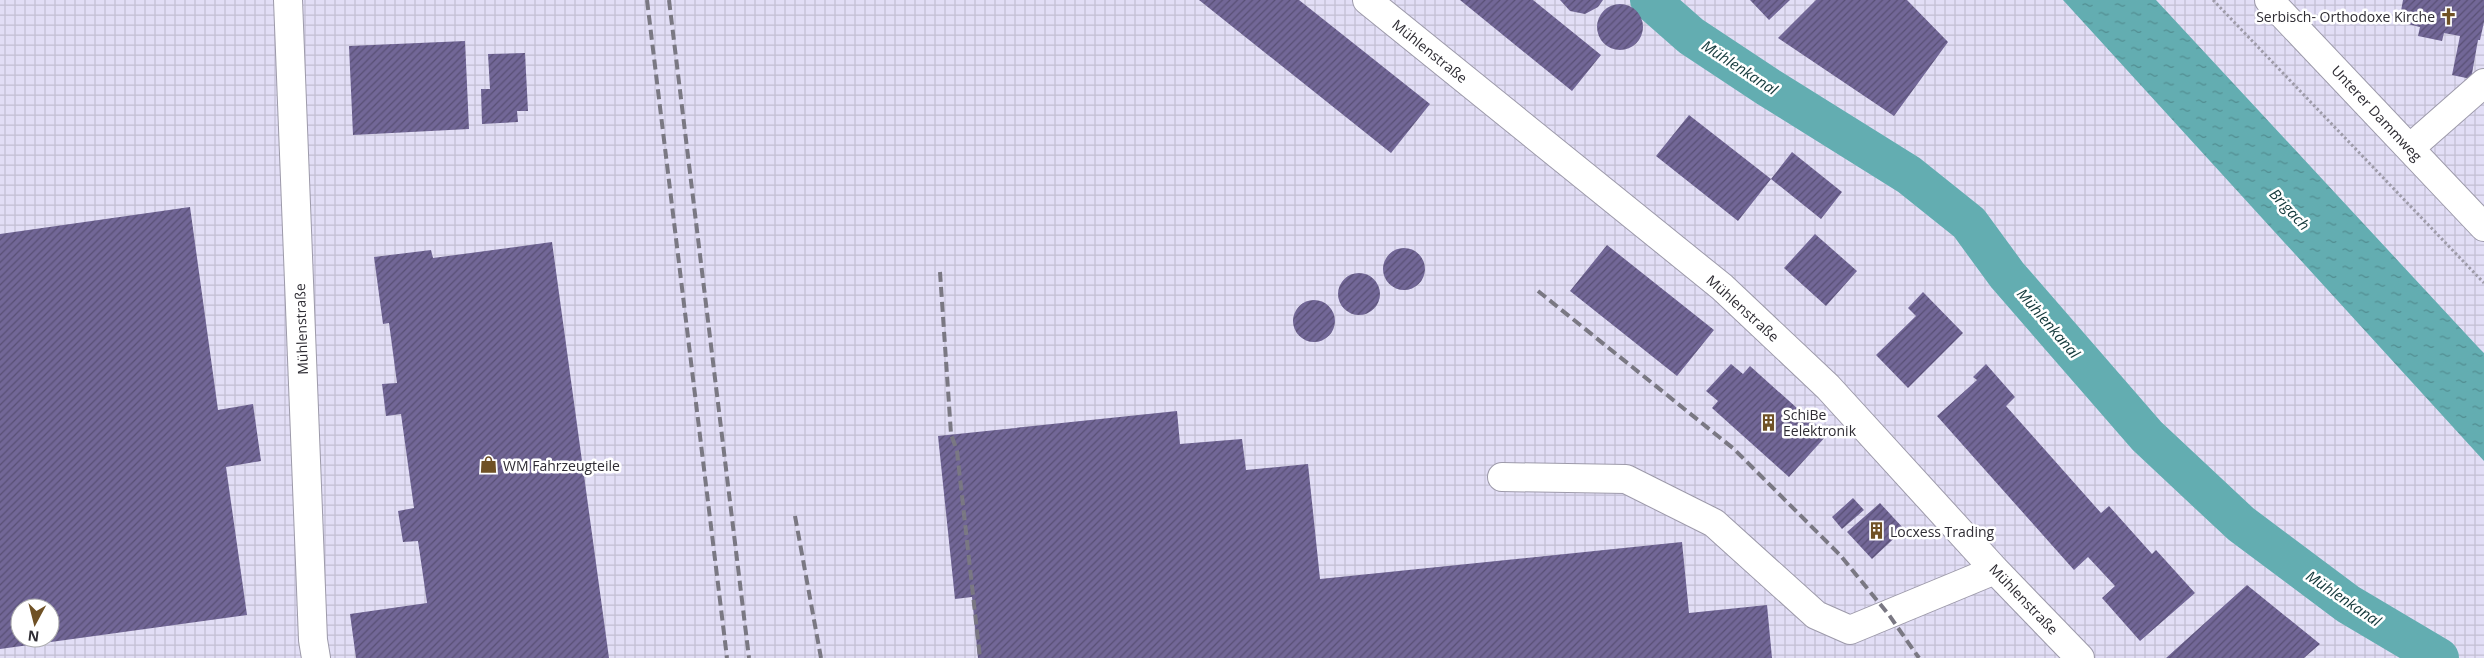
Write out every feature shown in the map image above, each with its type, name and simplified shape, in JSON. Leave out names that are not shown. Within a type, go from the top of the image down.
[{"type":"street","name":"Mühlenstraße","points":[[288,0],[313,640],[316,658]]},
{"type":"street","name":"Mühlenstraße","points":[[1367,0],[1722,287],[1828,387],[1995,570],[2080,658]]},
{"type":"street","name":"Unterer Dammweg","points":[[2269,0],[2484,227]]},
{"type":"street","points":[[2410,148],[2484,83]]},
{"type":"street","points":[[1502,477],[1626,479],[1714,523],[1816,615],[1850,630],[1995,570]]},
{"type":"path","points":[[2213,0],[2484,283]]},
{"type":"shaded area","points":[[0,0],[2484,0],[2484,658],[0,658]]},
{"type":"water","name":"Brigach","points":[[2063,0],[2156,0],[2484,353],[2484,461]]},
{"type":"building","points":[[1199,0],[1299,0],[1430,104],[1391,153]]},
{"type":"building","points":[[1460,0],[1533,0],[1601,55],[1572,91]]},
{"type":"building","points":[[1560,0],[1603,0],[1598,7],[1585,14],[1570,11]]},
{"type":"building","points":[[1750,0],[1790,0],[1769,20]]},
{"type":"building","points":[[1816,0],[1907,0],[1948,42],[1894,116],[1778,38]]},
{"type":"building","points":[[2403,0],[2484,0],[2484,22],[2480,40],[2478,40],[2471,79],[2452,75],[2460,36],[2444,33],[2442,41],[2418,36],[2420,27],[2399,22]]},
{"type":"building","points":[[1620,4],[1633,8],[1639,14],[1643,27],[1639,40],[1633,46],[1620,50],[1607,46],[1601,40],[1597,27],[1601,14],[1607,8]]},
{"type":"building","points":[[465,41],[469,129],[353,135],[349,46]]},
{"type":"building","points":[[525,53],[528,111],[517,111],[518,122],[482,124],[481,89],[490,89],[488,54]]},
{"type":"building","points":[[1689,115],[1771,179],[1738,221],[1656,156]]},
{"type":"building","points":[[1792,152],[1842,192],[1821,219],[1771,179]]},
{"type":"building","points":[[190,207],[218,410],[253,404],[261,461],[226,467],[247,615],[60,641],[60,598],[10,598],[10,648],[0,649],[0,234]]},
{"type":"building","points":[[1815,234],[1857,271],[1826,306],[1784,268]]},
{"type":"building","points":[[552,242],[609,658],[356,658],[350,614],[427,603],[418,541],[403,542],[398,511],[414,508],[401,414],[386,416],[382,384],[397,383],[389,323],[383,324],[374,257],[431,250],[433,258]]},
{"type":"building","points":[[1607,245],[1714,330],[1677,376],[1570,291]]},
{"type":"building","points":[[1404,248],[1419,254],[1425,269],[1419,284],[1404,290],[1389,284],[1383,269],[1389,254]]},
{"type":"building","points":[[1359,273],[1374,279],[1380,294],[1374,309],[1359,315],[1344,309],[1338,294],[1344,279]]},
{"type":"building","points":[[1923,292],[1963,333],[1908,388],[1876,355],[1916,316],[1908,308]]},
{"type":"building","points":[[1314,300],[1329,306],[1335,321],[1329,336],[1314,342],[1299,336],[1293,321],[1299,306]]},
{"type":"building","name":"SchiBe Eelektronik","points":[[1731,364],[1743,374],[1750,366],[1827,435],[1789,477],[1712,408],[1718,401],[1706,391]]},
{"type":"building","points":[[1986,364],[2015,397],[2006,406],[2101,513],[2109,506],[2152,554],[2156,550],[2195,593],[2140,641],[2102,598],[2115,586],[2088,557],[2074,570],[1937,416],[1977,380],[1973,377]]},
{"type":"building","points":[[1177,411],[1180,444],[1242,439],[1246,470],[1308,464],[1320,579],[1682,542],[1689,613],[1767,605],[1772,658],[978,658],[972,597],[955,599],[938,436]]},
{"type":"building","points":[[1853,498],[1864,510],[1842,529],[1832,517]]},
{"type":"building","name":"Locxess Trading","points":[[1880,503],[1904,529],[1872,559],[1847,532]]},
{"type":"building","points":[[2247,585],[2320,644],[2304,658],[2166,658]]},
{"type":"waterway","name":"Mühlenkanal","points":[[1650,0],[1691,36],[1768,87],[1909,175],[1969,223],[2007,275],[2147,436],[2241,524],[2348,604],[2439,658]]},
{"type":"railway","points":[[647,0],[727,658]]},
{"type":"railway","points":[[669,0],[749,658]]},
{"type":"railway","points":[[940,272],[951,434],[957,451],[980,658]]},
{"type":"railway","points":[[1538,291],[1734,449],[1840,555],[1889,615],[1919,658]]},
{"type":"railway","points":[[795,516],[821,658]]},
{"type":"place","name":"Serbisch- Orthodoxe Kirche","points":[[2449,16]]},
{"type":"place","name":"SchiBe Eelektronik","points":[[1769,422]]},
{"type":"place","name":"WM Fahrzeugteile","points":[[489,465]]},
{"type":"place","name":"Locxess Trading","points":[[1876,531]]}]
